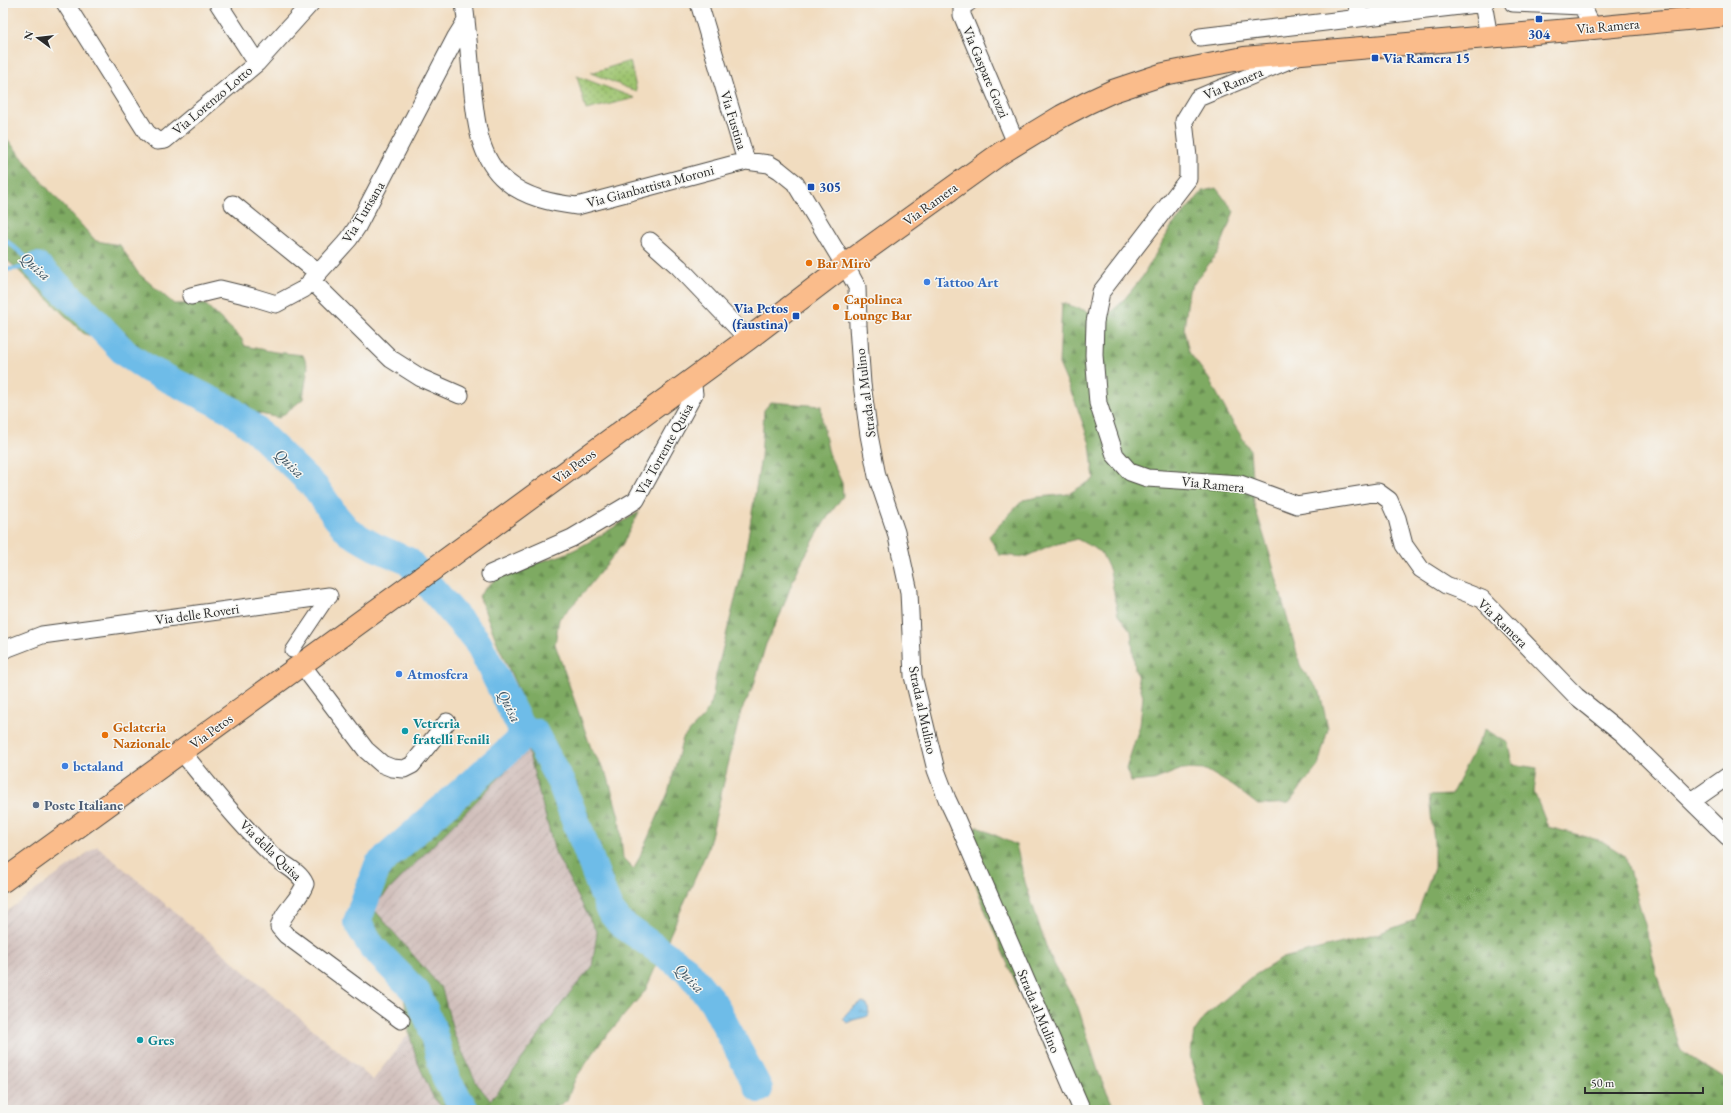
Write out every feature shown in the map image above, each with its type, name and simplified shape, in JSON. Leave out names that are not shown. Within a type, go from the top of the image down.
[{"type":"main road","name":"Via Ramera","points":[[845,265],[1016,143],[1087,103],[1113,91],[1164,74],[1244,58],[1310,51],[1593,28],[1699,10],[1728,15]]},
{"type":"main road","name":"Via Petos","points":[[3,881],[182,752],[297,658],[397,595],[748,339],[845,265]]},
{"type":"street","name":"Via Lorenzo Lotto","points":[[65,3],[147,134],[157,141],[165,140],[257,63],[311,3]]},
{"type":"street","points":[[218,3],[257,63]]},
{"type":"street","name":"Via Gianbattista Moroni","points":[[464,3],[475,114],[480,136],[486,153],[495,170],[506,181],[526,194],[550,203],[577,206],[746,161]]},
{"type":"street","name":"Via Fustina","points":[[699,3],[746,161],[769,164],[795,183],[845,265]]},
{"type":"street","name":"Via Gaspare Gozzi","points":[[968,3],[962,6],[962,15],[1016,143]]},
{"type":"street","points":[[1200,37],[1358,11],[1484,3],[1489,37]]},
{"type":"street","points":[[1513,3],[1582,6],[1593,28]]},
{"type":"street","name":"Via Turisana","points":[[191,296],[220,289],[276,304],[304,289],[358,227],[456,37],[466,21]]},
{"type":"street","name":"Via Ramera","points":[[1310,51],[1198,98],[1184,121],[1188,157],[1188,179],[1101,292],[1095,322],[1094,355],[1098,403],[1115,455],[1130,472],[1147,478],[1240,484],[1297,505],[1378,492],[1389,500],[1397,518],[1404,544],[1421,569],[1446,585],[1482,599],[1576,696],[1622,733],[1728,837]]},
{"type":"street","points":[[233,204],[315,276],[391,359],[421,378],[444,390],[460,395]]},
{"type":"street","points":[[650,241],[679,267],[748,339]]},
{"type":"street","name":"Strada al Mulino","points":[[845,265],[857,287],[862,384],[869,435],[877,476],[896,532],[909,592],[913,676],[936,770],[947,799],[1082,1110]]},
{"type":"street","name":"Via Torrente Quisa","points":[[490,574],[572,538],[636,500],[694,394],[692,380]]},
{"type":"street","name":"Via delle Roveri","points":[[297,658],[329,596]]},
{"type":"street","name":"Via delle Roveri","points":[[3,650],[42,635],[329,596]]},
{"type":"street","points":[[297,658],[366,750],[382,764],[392,768],[404,769],[412,765],[447,722]]},
{"type":"street","name":"Via della Quisa","points":[[182,752],[255,838],[272,855],[302,877],[305,884],[302,894],[281,919],[279,927],[286,935],[401,1020]]},
{"type":"street","points":[[1692,801],[1728,776]]},
{"type":"shaded area","points":[[526,743],[555,852],[597,933],[592,967],[568,995],[499,1091],[489,1101],[477,1084],[454,1034],[442,989],[372,907],[505,772]]},
{"type":"shaded area","name":"Gres","points":[[97,846],[373,1080],[409,1033],[418,1063],[433,1097],[444,1110],[3,1110],[3,914]]},
{"type":"green space","points":[[630,61],[637,92],[591,73]]},
{"type":"green space","points":[[577,76],[635,98],[586,110]]},
{"type":"green space","points":[[3,134],[49,190],[96,241],[120,245],[138,273],[174,304],[204,303],[241,338],[245,346],[275,352],[303,355],[308,367],[303,399],[279,418],[224,406],[174,369],[83,333],[3,257]]},
{"type":"green space","points":[[1216,188],[1234,211],[1219,251],[1189,290],[1184,330],[1189,352],[1209,379],[1230,418],[1250,450],[1254,504],[1301,668],[1320,692],[1328,729],[1318,766],[1289,803],[1258,805],[1233,786],[1206,770],[1182,769],[1154,780],[1131,782],[1126,769],[1140,725],[1143,696],[1135,669],[1131,631],[1118,615],[1110,571],[1101,552],[1077,539],[1049,546],[1025,557],[999,555],[989,536],[1023,500],[1068,494],[1094,479],[1090,444],[1075,401],[1059,364],[1062,303],[1106,317],[1122,302],[1143,276],[1171,227],[1203,191]]},
{"type":"green space","points":[[771,402],[821,406],[822,421],[829,454],[842,483],[843,496],[825,521],[802,561],[793,580],[781,613],[766,644],[753,688],[741,711],[708,849],[645,991],[602,1041],[575,1079],[567,1100],[553,1110],[444,1110],[433,1097],[418,1063],[409,1033],[402,982],[357,931],[349,904],[387,853],[513,743],[517,733],[519,692],[498,645],[479,596],[489,585],[511,571],[563,555],[592,540],[639,512],[622,545],[581,596],[559,619],[555,644],[591,748],[608,777],[619,817],[623,858],[634,869],[668,793],[683,738],[704,716],[712,701],[716,675],[743,568],[761,457],[764,410]],"holes":[[[526,743],[555,852],[597,933],[592,967],[568,995],[499,1091],[490,1100],[477,1084],[454,1034],[442,989],[372,907],[505,772]]]},
{"type":"green space","points":[[1485,729],[1508,743],[1512,764],[1537,768],[1534,792],[1548,827],[1602,841],[1625,856],[1646,928],[1658,979],[1681,1051],[1728,1081],[1728,1110],[1206,1110],[1190,1057],[1194,1032],[1206,1015],[1250,978],[1283,958],[1374,935],[1415,920],[1434,868],[1434,842],[1429,796],[1451,795]]},
{"type":"green space","points":[[976,826],[1016,845],[1025,882],[1049,955],[1078,1007],[1099,1074],[1115,1110],[1075,1110],[1027,1009],[989,920],[970,869],[969,849]]},
{"type":"water","points":[[863,1002],[868,1006],[869,1014],[865,1017],[847,1023],[843,1019],[846,1014]]},
{"type":"waterway","name":"Quisa","points":[[3,238],[37,266]]},
{"type":"waterway","points":[[3,270],[37,266]]},
{"type":"waterway","name":"Quisa","points":[[37,266],[84,310],[126,354],[148,369],[231,410],[257,431],[316,488],[336,517],[349,532],[375,547],[408,561],[478,642],[524,734]]},
{"type":"waterway","name":"Quisa","points":[[534,732],[562,785],[609,909],[620,923],[686,969],[713,1002],[759,1089]]},
{"type":"waterway","points":[[465,1110],[446,1079],[431,1025],[417,993],[372,947],[357,922],[378,865],[514,745],[523,734]]},
{"type":"place","name":"304","points":[[1539,19]]},
{"type":"place","name":"Via Ramera 15","points":[[1375,58]]},
{"type":"place","name":"305","points":[[811,187]]},
{"type":"place","name":"Bar Mirò","points":[[809,263]]},
{"type":"place","name":"Tattoo Art","points":[[927,282]]},
{"type":"place","name":"Capolinea Lounge Bar","points":[[836,307]]},
{"type":"place","name":"Via Petos (faustina)","points":[[796,316]]},
{"type":"place","name":"Atmosfera","points":[[399,674]]},
{"type":"place","name":"Vetreria fratelli Fenili","points":[[405,731]]},
{"type":"place","name":"Gelateria Nazionale","points":[[105,735]]},
{"type":"place","name":"betaland","points":[[65,766]]},
{"type":"place","name":"Poste Italiane","points":[[36,805]]},
{"type":"place","name":"Gres","points":[[140,1040]]}]
